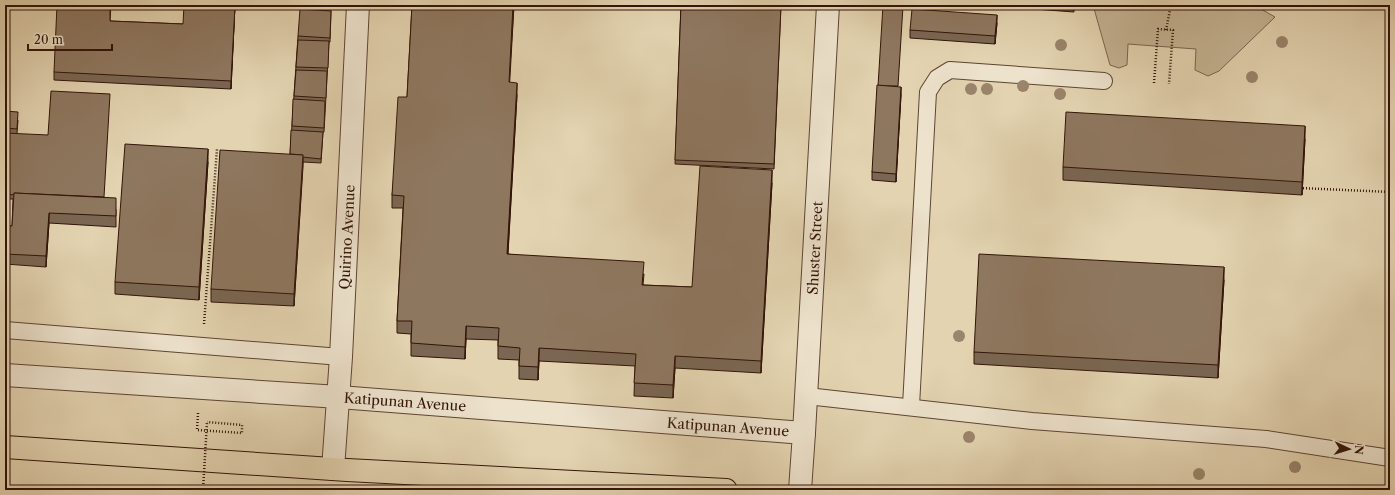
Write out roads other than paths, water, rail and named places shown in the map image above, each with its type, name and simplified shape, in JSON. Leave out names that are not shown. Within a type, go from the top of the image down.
[{"type":"main road","points":[[5,447],[333,469],[726,490]]},
{"type":"street","name":"Quirino Avenue","points":[[333,469],[339,397],[358,5]]},
{"type":"street","name":"Shuster Street","points":[[800,490],[807,396],[828,5]]},
{"type":"street","name":"Katipunan Avenue","points":[[5,375],[339,397],[804,433]]},
{"type":"lane","points":[[911,406],[928,92],[937,78],[950,70],[1104,81]]},
{"type":"lane","points":[[5,330],[341,357]]},
{"type":"lane","points":[[807,396],[911,406],[1032,421],[1266,440],[1390,458]]}]
